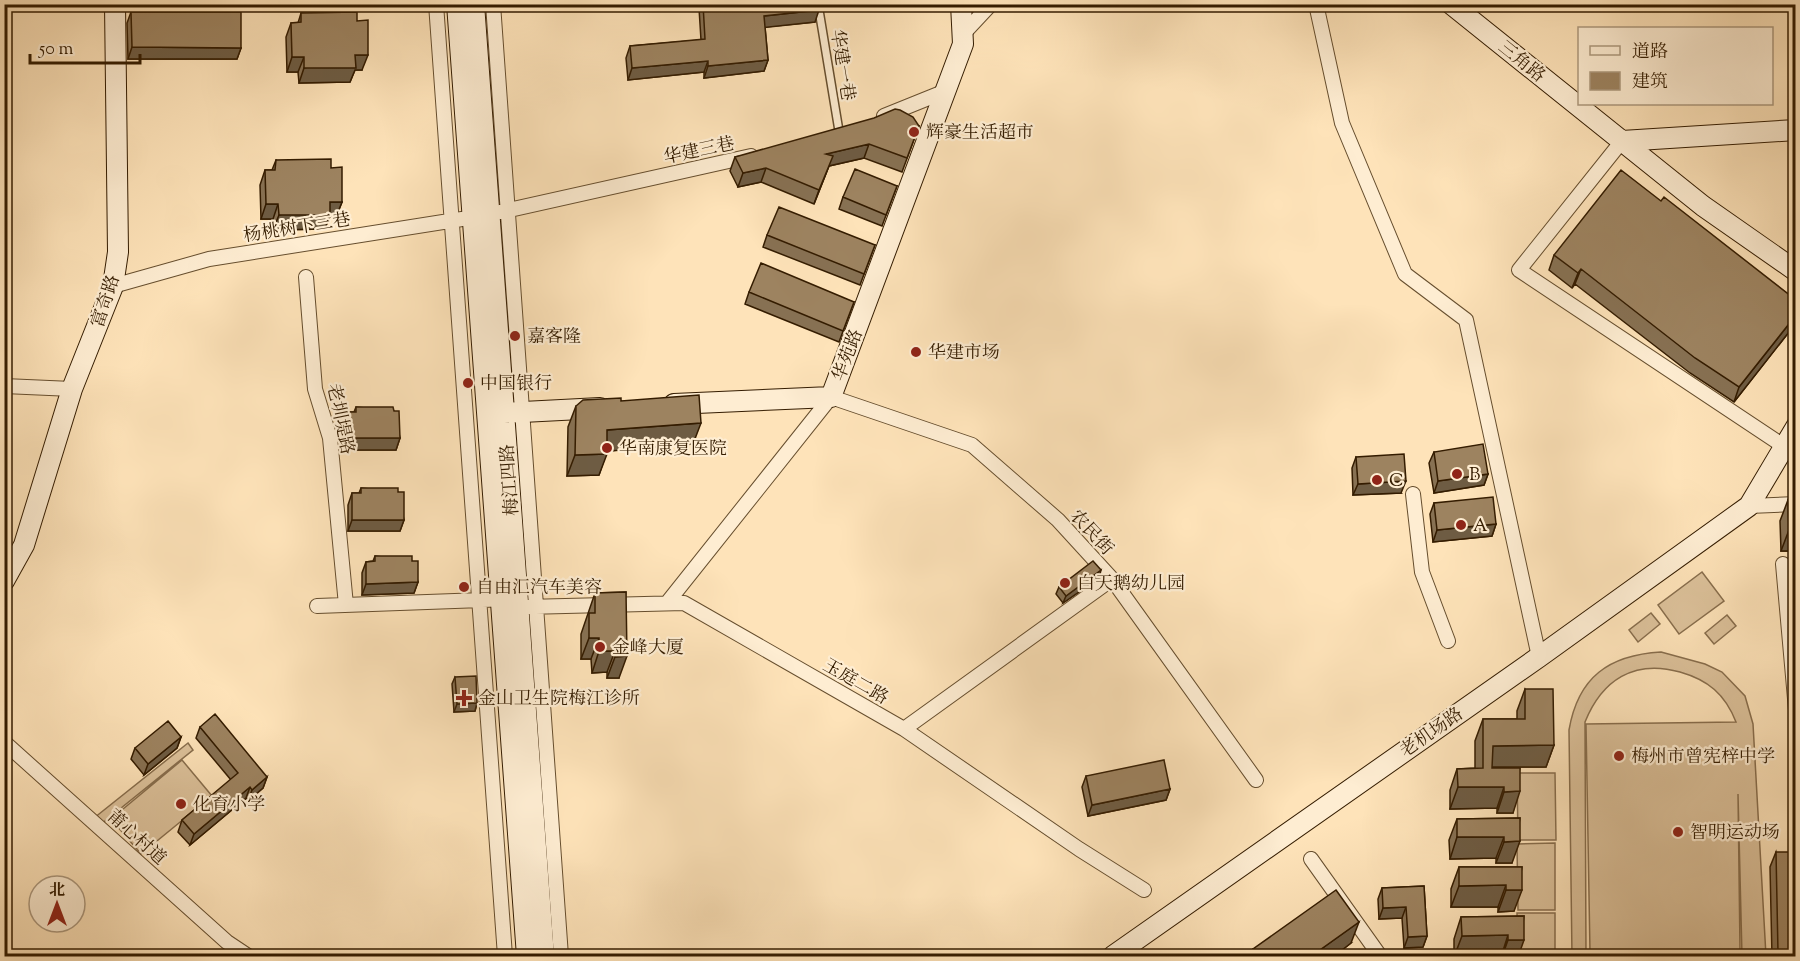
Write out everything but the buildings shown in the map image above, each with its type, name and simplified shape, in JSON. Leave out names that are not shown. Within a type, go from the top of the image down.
[{"type":"street","name":"富奇路","points":[[4,581],[24,545],[72,389],[113,286],[118,252],[116,4]]},
{"type":"street","points":[[436,4],[505,957]]},
{"type":"street","name":"梅江四路","points":[[457,4],[527,957]]},
{"type":"street","name":"梅江四路","points":[[474,4],[544,957]]},
{"type":"street","points":[[493,4],[561,957]]},
{"type":"street","name":"华苑路","points":[[656,405],[831,397],[963,44],[961,4]]},
{"type":"street","points":[[963,34],[991,4]]},
{"type":"street","points":[[1316,4],[1342,123],[1406,274],[1466,320],[1539,657]]},
{"type":"street","name":"三角路","points":[[1451,4],[1703,206],[1796,271]]},
{"type":"street","points":[[866,123],[946,91]]},
{"type":"street","points":[[1785,447],[1519,270],[1622,141],[1796,130]]},
{"type":"street","name":"华建三巷","points":[[489,214],[766,152]]},
{"type":"street","name":"杨桃树下三巷","points":[[113,286],[209,259],[489,214]]},
{"type":"street","name":"老圳堤路","points":[[306,277],[315,389],[330,438],[346,605]]},
{"type":"street","points":[[4,386],[72,389]]},
{"type":"street","points":[[667,603],[831,397]]},
{"type":"street","name":"农民街","points":[[831,397],[972,445],[1058,520],[1112,579],[1256,780]]},
{"type":"street","points":[[504,413],[621,407]]},
{"type":"street","name":"老机场路","points":[[1113,957],[1749,506],[1796,427]]},
{"type":"street","points":[[1413,494],[1422,572],[1448,641]]},
{"type":"street","points":[[1749,506],[1796,504]]},
{"type":"street","points":[[1783,564],[1796,710]]},
{"type":"street","points":[[904,729],[1112,579]]},
{"type":"street","name":"玉庭二路","points":[[317,606],[684,603],[904,729],[1079,849],[1144,890]]},
{"type":"street","name":"莆心村道","points":[[4,742],[227,942],[248,957]]},
{"type":"street","points":[[1311,859],[1380,957]]},
{"type":"lane","name":"华建一巷","points":[[818,4],[838,131]]},
{"type":"shaded area","points":[[1702,572],[1724,601],[1679,634],[1658,605]]},
{"type":"shaded area","points":[[1651,613],[1660,624],[1638,642],[1629,630]]},
{"type":"shaded area","points":[[1727,615],[1736,626],[1714,644],[1705,633]]},
{"type":"shaded area","points":[[1661,652],[1705,664],[1722,672],[1745,696],[1753,724],[1766,956],[1742,956],[1738,794],[1740,950],[1590,952],[1586,724],[1736,722],[1721,696],[1699,679],[1680,672],[1648,668],[1622,676],[1610,684],[1592,707],[1585,722],[1586,956],[1572,956],[1569,730],[1573,712],[1588,683],[1599,672],[1626,658]]},
{"type":"shaded area","points":[[188,743],[193,750],[100,825],[94,818]]},
{"type":"shaded area","points":[[182,760],[212,796],[141,854],[111,819]]},
{"type":"shaded area","points":[[1517,773],[1555,773],[1556,840],[1518,840]]},
{"type":"shaded area","points":[[1555,843],[1555,910],[1518,910],[1517,844]]},
{"type":"shaded area","points":[[1517,913],[1555,913],[1555,956],[1518,956]]},
{"type":"place","name":"辉豪生活超市","points":[[914,132]]},
{"type":"place","name":"嘉客隆","points":[[515,336]]},
{"type":"place","name":"华建市场","points":[[916,352]]},
{"type":"place","name":"中国银行","points":[[468,383]]},
{"type":"place","name":"华南康复医院","points":[[607,448]]},
{"type":"place","name":"B","points":[[1457,474]]},
{"type":"place","name":"C","points":[[1377,480]]},
{"type":"place","name":"A","points":[[1461,525]]},
{"type":"place","name":"白天鹅幼儿园","points":[[1065,583]]},
{"type":"place","name":"自由汇汽车美容","points":[[464,587]]},
{"type":"place","name":"金峰大厦","points":[[600,647]]},
{"type":"place","name":"金山卫生院梅江诊所","points":[[464,698]]},
{"type":"place","name":"梅州市曾宪梓中学","points":[[1619,756]]},
{"type":"place","name":"化育小学","points":[[181,804]]},
{"type":"place","name":"智明运动场","points":[[1678,832]]}]
